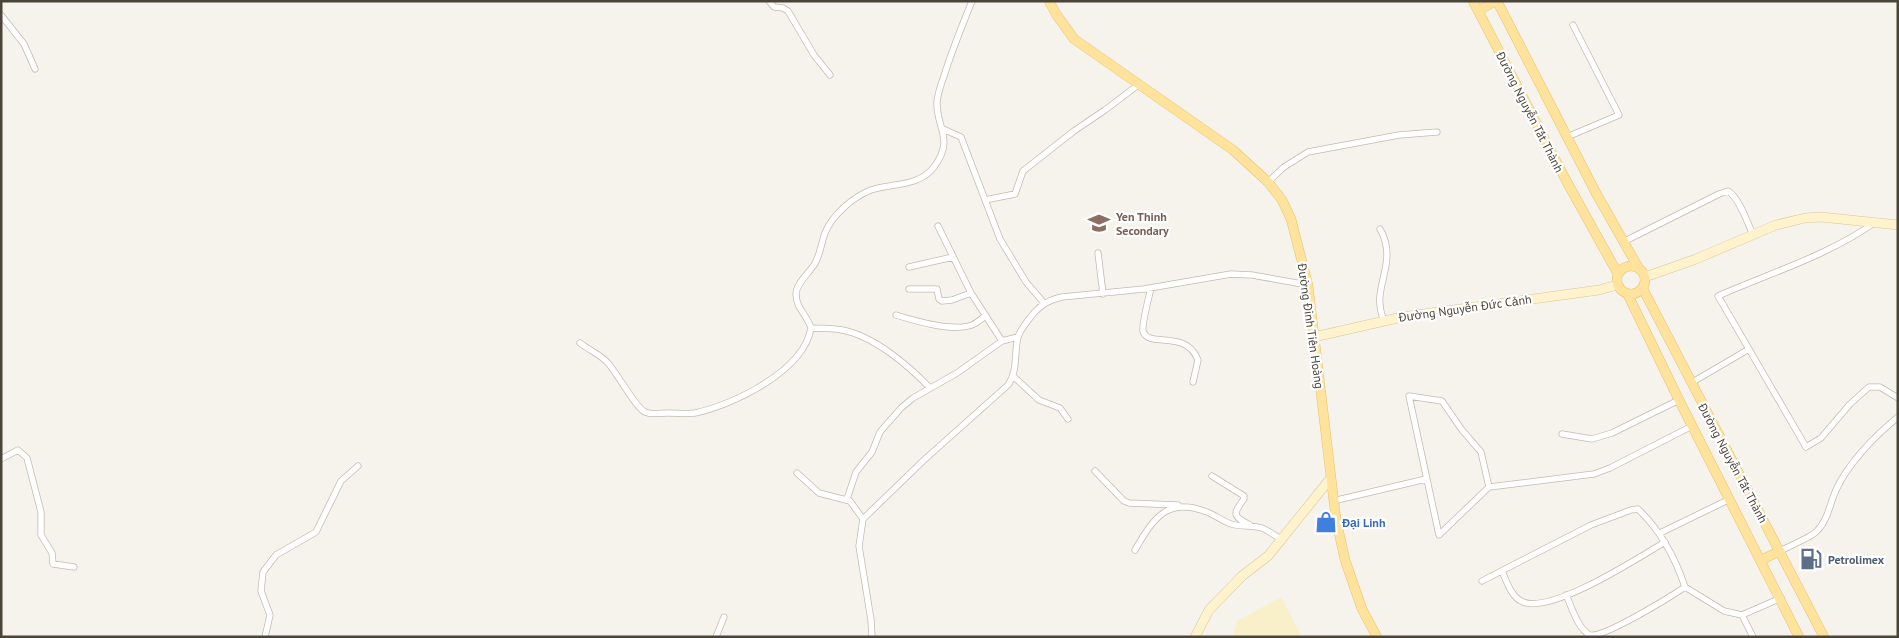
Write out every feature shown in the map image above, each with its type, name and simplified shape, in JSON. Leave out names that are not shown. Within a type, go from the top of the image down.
[{"type":"main road","name":"Đường Đinh Tiên Hoàng","points":[[1049,1],[1074,40],[1233,150],[1268,182],[1282,200],[1291,219],[1308,285],[1330,479],[1345,560],[1362,609],[1377,637]]},
{"type":"main road","name":"Đường Nguyễn Tất Thành","points":[[1473,1],[1568,184],[1618,274]]},
{"type":"main road","name":"Đường Nguyễn Tất Thành","points":[[1496,1],[1638,267]]},
{"type":"main road","points":[[1478,11],[1496,1]]},
{"type":"main road","points":[[1626,266],[1638,267],[1645,277],[1643,289],[1633,295],[1628,295],[1622,292],[1617,285],[1618,274],[1626,266]]},
{"type":"main road","name":"Đường Nguyễn Tất Thành","points":[[1643,289],[1824,637]]},
{"type":"main road","name":"Đường Nguyễn Tất Thành","points":[[1628,295],[1678,400],[1781,598],[1799,637]]},
{"type":"main road","points":[[1761,560],[1780,551]]},
{"type":"street","points":[[768,1],[774,7],[783,8],[788,11],[814,55],[830,75]]},
{"type":"street","points":[[811,328],[799,308],[796,300],[796,291],[814,264],[828,226],[841,210],[864,193],[884,187],[899,186],[920,178],[934,167],[944,145],[945,138],[938,111],[939,93],[952,51],[972,1]]},
{"type":"street","points":[[1,16],[24,44],[35,69]]},
{"type":"street","points":[[1567,137],[1619,115],[1573,25]]},
{"type":"street","points":[[984,200],[1015,194],[1023,171],[1138,85]]},
{"type":"street","points":[[943,129],[962,136],[984,200],[1000,239],[1026,282],[1044,303]]},
{"type":"street","points":[[1268,182],[1284,166],[1308,152],[1399,134],[1437,132]]},
{"type":"street","points":[[1624,242],[1728,191],[1736,199],[1753,235]]},
{"type":"street","points":[[1645,277],[1696,259],[1776,225],[1813,217],[1898,225]]},
{"type":"street","points":[[1874,223],[1832,247],[1718,296],[1806,447],[1821,438],[1850,404],[1869,388],[1880,387],[1898,398]]},
{"type":"street","points":[[938,226],[971,293],[1002,341]]},
{"type":"street","points":[[1380,229],[1386,240],[1388,252],[1380,299],[1381,314],[1384,320]]},
{"type":"street","points":[[1098,253],[1103,294]]},
{"type":"street","points":[[909,267],[953,257]]},
{"type":"street","points":[[872,637],[872,620],[859,546],[863,519],[924,460],[1008,385],[1014,376],[1018,337],[1024,325],[1044,303],[1062,297],[1151,288],[1231,274],[1252,275],[1308,285]]},
{"type":"street","name":"Đường Nguyễn Đức Cảnh","points":[[1314,336],[1384,320],[1599,290],[1617,285]]},
{"type":"street","points":[[1151,288],[1143,332],[1146,336],[1154,339],[1177,340],[1192,350],[1198,360],[1193,382]]},
{"type":"street","points":[[909,289],[937,289],[939,299],[942,301],[952,300],[971,293]]},
{"type":"street","points":[[896,315],[919,321],[959,327],[970,326],[985,316]]},
{"type":"street","points":[[580,343],[606,361],[645,412],[693,413],[742,396],[771,379],[799,354],[811,328]]},
{"type":"street","points":[[811,328],[843,330],[862,338],[893,354],[930,388]]},
{"type":"street","points":[[847,499],[856,472],[872,452],[880,432],[887,422],[912,398],[957,373],[1002,341],[1018,337]]},
{"type":"street","points":[[1691,383],[1749,349]]},
{"type":"street","points":[[1014,376],[1039,400],[1060,408],[1068,419]]},
{"type":"street","points":[[1489,487],[1482,452],[1462,430],[1442,401],[1409,396],[1439,535],[1489,487],[1594,474],[1610,468],[1692,426]]},
{"type":"street","points":[[1562,434],[1592,439],[1612,433],[1678,400]]},
{"type":"street","points":[[1780,551],[1816,533],[1823,524],[1836,489],[1849,468],[1880,432],[1898,417]]},
{"type":"street","points":[[1,459],[18,450],[26,458],[41,512],[41,535],[52,554],[54,564],[74,567]]},
{"type":"street","points":[[265,637],[270,615],[261,591],[263,572],[276,555],[316,532],[341,481],[358,466]]},
{"type":"street","points":[[1095,471],[1124,501],[1129,503],[1178,505],[1182,507]]},
{"type":"street","points":[[797,473],[819,493],[847,499],[863,519]]},
{"type":"street","points":[[1212,476],[1244,496],[1235,514],[1236,517],[1252,526]]},
{"type":"street","points":[[1195,637],[1209,610],[1242,576],[1268,556],[1330,479]]},
{"type":"street","points":[[1333,501],[1426,479]]},
{"type":"street","points":[[1660,533],[1730,499]]},
{"type":"street","points":[[1135,550],[1156,517],[1169,509],[1182,507],[1198,508],[1232,524],[1262,529],[1282,540]]},
{"type":"street","points":[[1482,582],[1591,526],[1638,509],[1660,533],[1678,566],[1685,587],[1724,611],[1742,615],[1781,598]]},
{"type":"street","points":[[1502,571],[1512,593],[1520,601],[1538,603],[1591,585],[1665,542]]},
{"type":"street","points":[[1566,595],[1584,629],[1590,635],[1596,636],[1614,630],[1661,604],[1685,587]]},
{"type":"street","points":[[1742,615],[1752,637]]},
{"type":"street","points":[[716,637],[724,617]]},
{"type":"sand","points":[[1281,597],[1302,637],[1233,637],[1237,621]]},
{"type":"place","name":"Yen Thinh Secondary","points":[[1099,223]]},
{"type":"place","name":"Đại Linh","points":[[1326,522]]},
{"type":"place","name":"Petrolimex","points":[[1811,559]]}]
